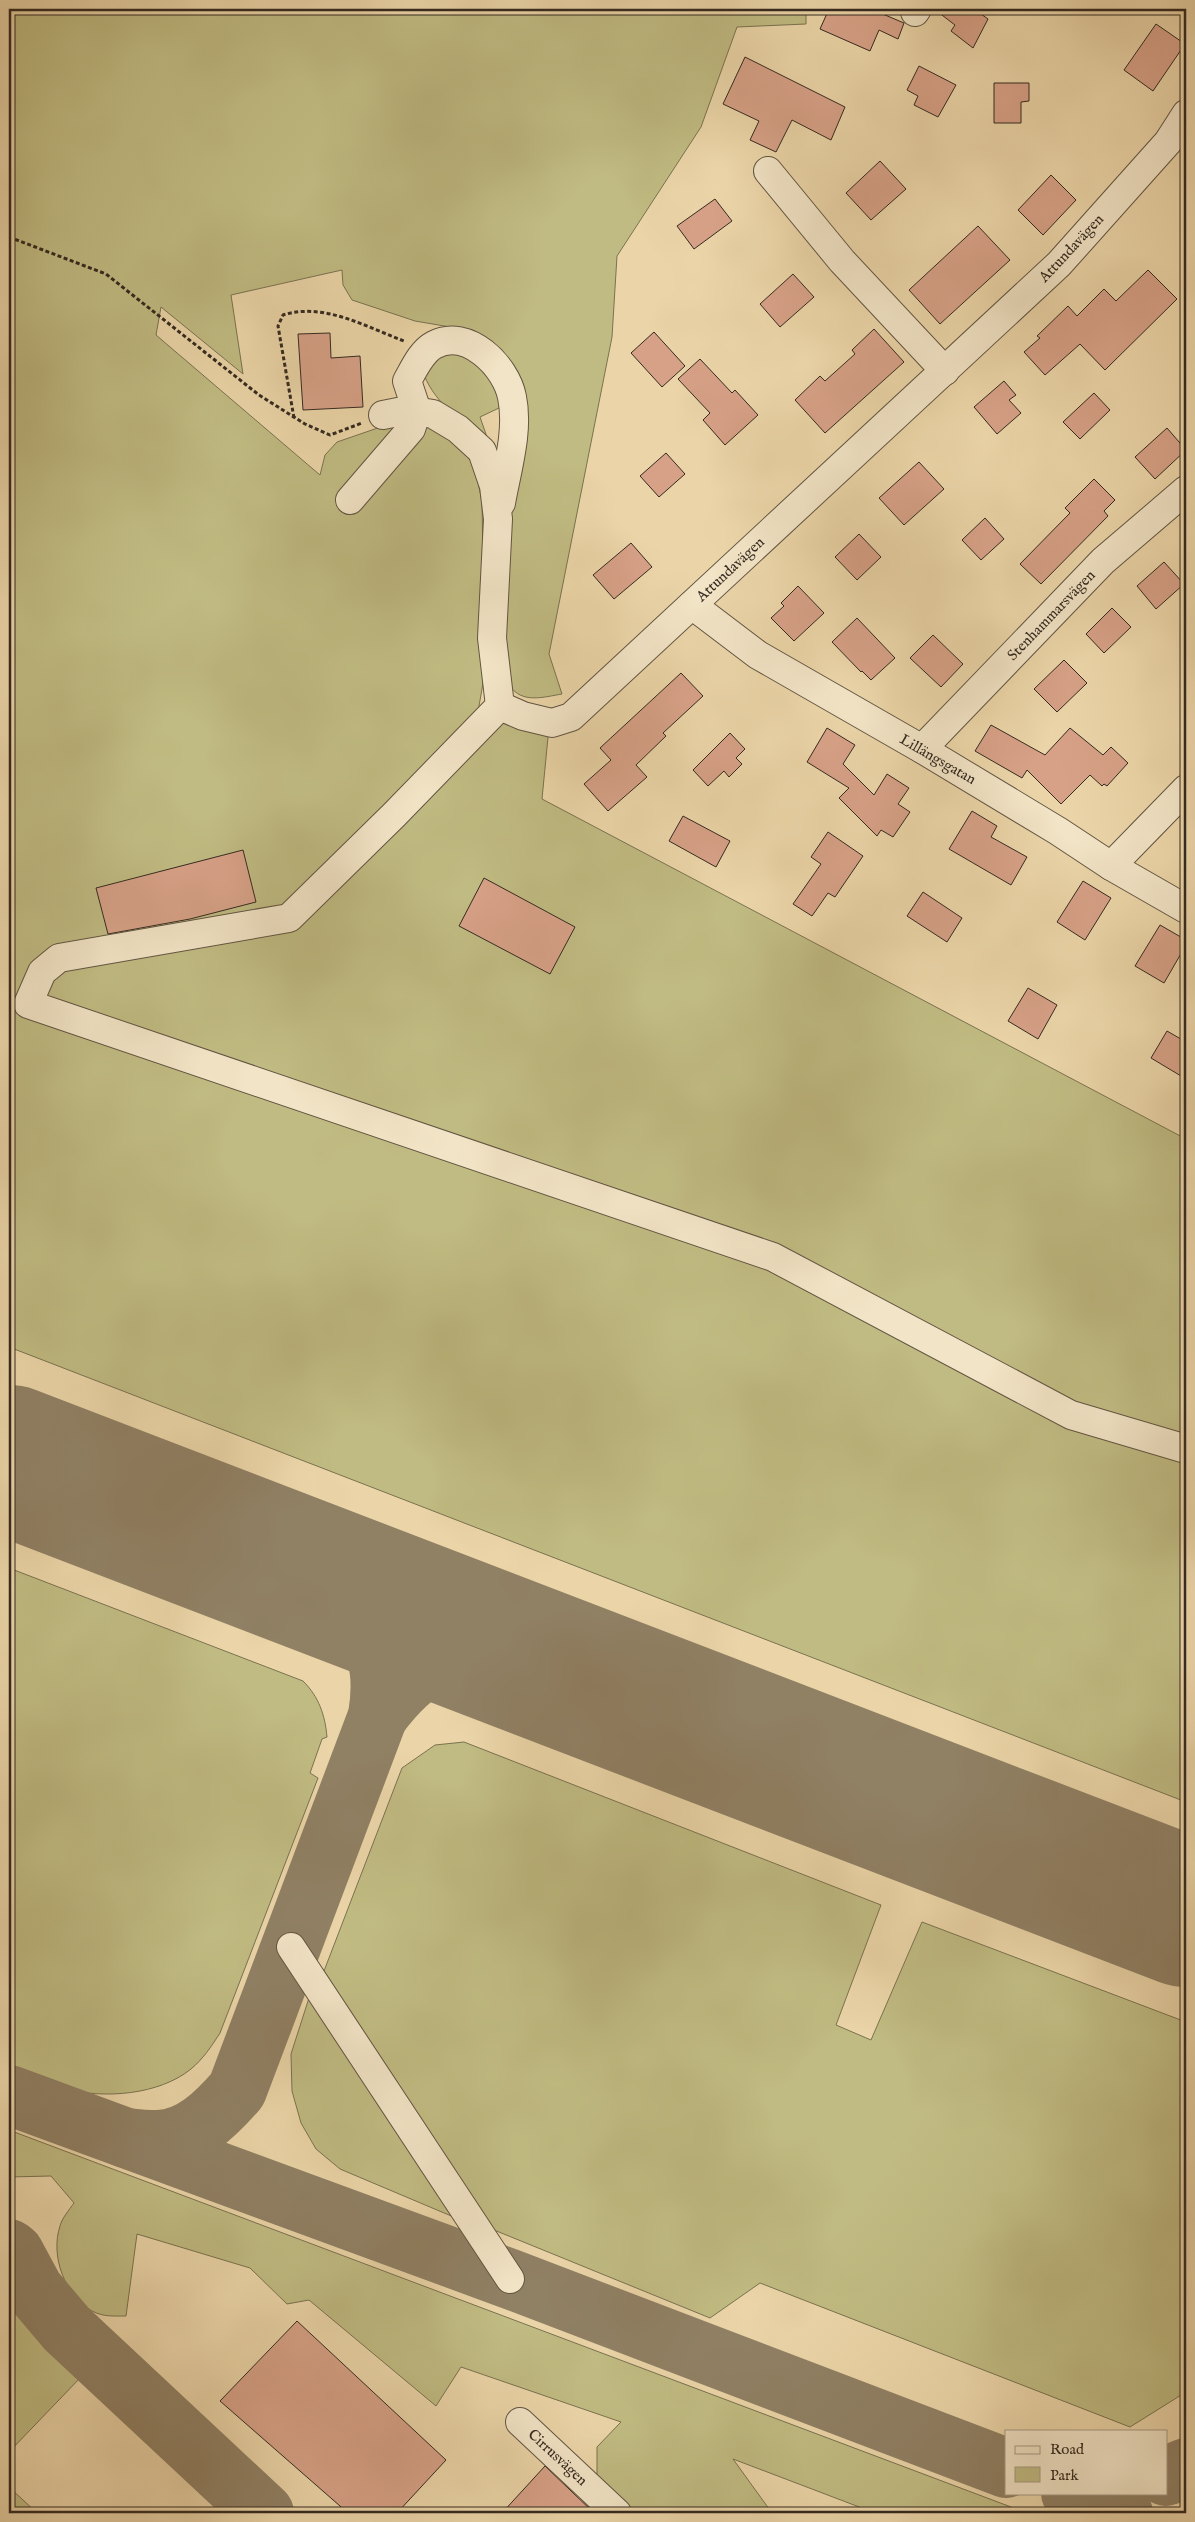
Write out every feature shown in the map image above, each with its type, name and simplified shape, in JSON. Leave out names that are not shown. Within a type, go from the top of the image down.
[{"type":"street","name":"Attundavägen","points":[[500,706],[523,716],[552,723],[571,717],[1058,264],[1168,142],[1186,114]]},
{"type":"street","points":[[768,171],[842,261],[945,371]]},
{"type":"street","points":[[350,500],[411,429],[417,411],[407,381],[419,360],[428,350],[433,345],[449,339],[469,344],[489,357],[503,374],[512,396],[514,416],[511,446],[498,519],[492,638],[500,706],[394,815],[289,918],[59,958],[42,972],[28,1004],[773,1257],[1071,1415],[1186,1449]]},
{"type":"street","points":[[384,415],[408,410],[433,414],[458,429],[482,451],[494,486],[498,519]]},
{"type":"street","name":"Stenhammarsvägen","points":[[922,749],[1103,561],[1186,490]]},
{"type":"street","name":"Lillängsgatan","points":[[692,604],[758,655],[922,749],[1058,831],[1111,866],[1186,909]]},
{"type":"street","points":[[1111,866],[1186,789]]},
{"type":"street","points":[[291,1947],[510,2279]]},
{"type":"street","name":"Cirrusvägen","points":[[520,2422],[617,2513]]},
{"type":"path","points":[[9,237],[106,274],[259,396],[294,418],[330,435],[384,415]]},
{"type":"path","points":[[294,418],[278,326],[283,315],[298,310],[324,312],[428,350]]},
{"type":"green space","points":[[9,9],[806,9],[806,24],[737,27],[701,127],[617,256],[612,337],[549,654],[562,694],[534,698],[515,692],[508,683],[502,658],[516,388],[508,358],[492,345],[462,329],[415,321],[352,300],[343,285],[342,270],[231,295],[243,374],[161,307],[156,335],[320,475],[325,455],[337,442],[398,421],[425,421],[461,443],[475,469],[482,501],[485,672],[479,706],[490,726],[503,722],[549,727],[542,799],[1186,1139],[1186,1802],[9,1347]]},
{"type":"green space","points":[[436,351],[470,352],[500,385],[507,427],[499,408],[480,417],[488,440],[443,404],[429,386],[424,375]]},
{"type":"green space","points":[[9,1568],[303,1681],[317,1700],[325,1721],[327,1737],[322,1739],[310,1773],[318,1778],[220,2033],[203,2057],[191,2069],[178,2078],[147,2089],[114,2094],[81,2092],[52,2085],[9,2068]]},
{"type":"green space","points":[[464,1742],[881,1905],[836,2025],[871,2040],[922,1922],[1186,2022],[1186,2392],[1130,2427],[760,2283],[710,2318],[494,2230],[324,1971],[402,1768],[435,1745]]},
{"type":"green space","points":[[309,1998],[456,2218],[340,2169],[316,2149],[301,2123],[292,2091],[291,2054]]},
{"type":"green space","points":[[9,2130],[1027,2513],[875,2513],[733,2459],[772,2513],[621,2513],[597,2480],[597,2447],[621,2422],[461,2367],[436,2406],[309,2300],[287,2304],[250,2268],[137,2234],[126,2316],[104,2315],[92,2311],[74,2296],[67,2285],[62,2274],[57,2250],[60,2226],[74,2203],[51,2176],[9,2177]]},
{"type":"green space","points":[[9,2292],[24,2324],[81,2377],[9,2452]]},
{"type":"green space","points":[[9,2487],[37,2513],[9,2513]]},
{"type":"building","points":[[829,9],[871,9],[904,23],[898,39],[879,30],[870,51],[820,29]]},
{"type":"building","points":[[934,9],[974,9],[988,19],[973,48],[951,31],[955,25]]},
{"type":"building","points":[[1156,24],[1185,44],[1153,91],[1124,70]]},
{"type":"building","points":[[745,57],[845,107],[831,140],[792,120],[776,152],[750,140],[759,121],[723,104]]},
{"type":"building","points":[[919,66],[956,85],[938,117],[914,105],[918,96],[907,90]]},
{"type":"building","points":[[994,83],[1029,83],[1029,101],[1021,102],[1021,123],[994,123]]},
{"type":"building","points":[[880,161],[906,189],[871,220],[846,193]]},
{"type":"building","points":[[1051,175],[1076,200],[1043,235],[1018,210]]},
{"type":"building","points":[[715,199],[732,221],[694,249],[677,226]]},
{"type":"building","points":[[978,226],[1010,260],[940,324],[909,290]]},
{"type":"building","points":[[1148,270],[1177,299],[1105,370],[1080,344],[1045,375],[1024,352],[1040,338],[1037,336],[1068,306],[1077,316],[1104,289],[1116,301]]},
{"type":"building","points":[[793,274],[814,297],[780,327],[760,304]]},
{"type":"building","points":[[874,329],[904,362],[825,433],[795,400],[820,376],[825,381],[855,354],[852,350]]},
{"type":"building","points":[[654,332],[685,366],[662,387],[631,353]]},
{"type":"building","points":[[330,333],[331,358],[360,356],[363,407],[303,410],[298,334]]},
{"type":"building","points":[[700,359],[732,393],[735,390],[758,415],[725,445],[703,420],[710,413],[678,379]]},
{"type":"building","points":[[1004,381],[1016,395],[1009,400],[1021,413],[997,434],[974,407]]},
{"type":"building","points":[[1094,393],[1110,410],[1080,439],[1063,422]]},
{"type":"building","points":[[1167,428],[1186,450],[1155,479],[1135,457]]},
{"type":"building","points":[[666,453],[685,474],[659,497],[640,476]]},
{"type":"building","points":[[919,462],[944,489],[904,525],[879,498]]},
{"type":"building","points":[[1094,479],[1115,500],[1104,511],[1108,516],[1041,584],[1020,564],[1070,513],[1065,508]]},
{"type":"building","points":[[985,518],[1004,539],[981,560],[962,540]]},
{"type":"building","points":[[859,534],[881,557],[857,580],[835,557]]},
{"type":"building","points":[[631,543],[652,567],[614,599],[593,575]]},
{"type":"building","points":[[1164,562],[1184,584],[1156,609],[1137,586]]},
{"type":"building","points":[[798,586],[824,613],[794,641],[771,618],[784,606],[781,603]]},
{"type":"building","points":[[1112,608],[1131,627],[1104,653],[1086,634]]},
{"type":"building","points":[[857,618],[895,658],[871,680],[832,642]]},
{"type":"building","points":[[933,635],[963,664],[941,687],[910,658]]},
{"type":"building","points":[[1064,660],[1087,683],[1057,712],[1034,689]]},
{"type":"building","points":[[681,673],[703,696],[663,733],[666,736],[636,765],[647,777],[608,811],[584,784],[611,760],[600,748]]},
{"type":"building","points":[[991,725],[1045,755],[1070,728],[1103,755],[1111,747],[1128,763],[1107,786],[1104,784],[1102,786],[1090,775],[1061,804],[1027,770],[1022,778],[975,751]]},
{"type":"building","points":[[827,728],[855,745],[843,764],[874,795],[887,774],[909,788],[898,804],[910,812],[893,837],[881,830],[877,836],[839,798],[849,788],[807,762]]},
{"type":"building","points":[[730,733],[745,749],[736,758],[742,764],[729,777],[724,771],[708,786],[693,770]]},
{"type":"building","points":[[972,811],[997,826],[991,837],[1027,857],[1011,885],[949,849]]},
{"type":"building","points":[[683,816],[730,841],[716,867],[669,841]]},
{"type":"building","points":[[828,832],[863,856],[835,897],[828,893],[812,916],[793,904],[821,864],[811,857]]},
{"type":"building","points":[[243,850],[256,902],[190,919],[108,934],[96,888]]},
{"type":"building","points":[[484,878],[575,927],[550,974],[459,926]]},
{"type":"building","points":[[1083,881],[1111,898],[1085,940],[1057,922]]},
{"type":"building","points":[[923,892],[962,918],[947,942],[907,916]]},
{"type":"building","points":[[1160,925],[1186,940],[1186,945],[1164,983],[1135,966]]},
{"type":"building","points":[[1028,988],[1057,1005],[1038,1039],[1008,1021]]},
{"type":"building","points":[[1167,1031],[1186,1042],[1186,1079],[1151,1058]]},
{"type":"building","points":[[297,2321],[446,2460],[397,2513],[348,2513],[220,2401]]},
{"type":"building","points":[[545,2466],[594,2513],[502,2513]]},
{"type":"taxiway","points":[[126,2138],[157,2140],[181,2135],[202,2124],[212,2116],[237,2090],[378,1716],[380,1672],[376,1654],[369,1638],[348,1608],[317,1578]]},
{"type":"taxiway","points":[[378,1716],[408,1682],[438,1663],[455,1657],[473,1655],[518,1655]]},
{"type":"taxiway","points":[[9,2095],[510,2279],[1005,2468]]},
{"type":"taxiway","points":[[9,2249],[14,2253],[34,2290],[67,2329],[264,2513]]},
{"type":"taxiway","points":[[1168,2475],[1186,2468]]},
{"type":"taxiway","points":[[1074,2494],[1123,2513]]},
{"type":"runway","points":[[9,1460],[1186,1912]]}]
